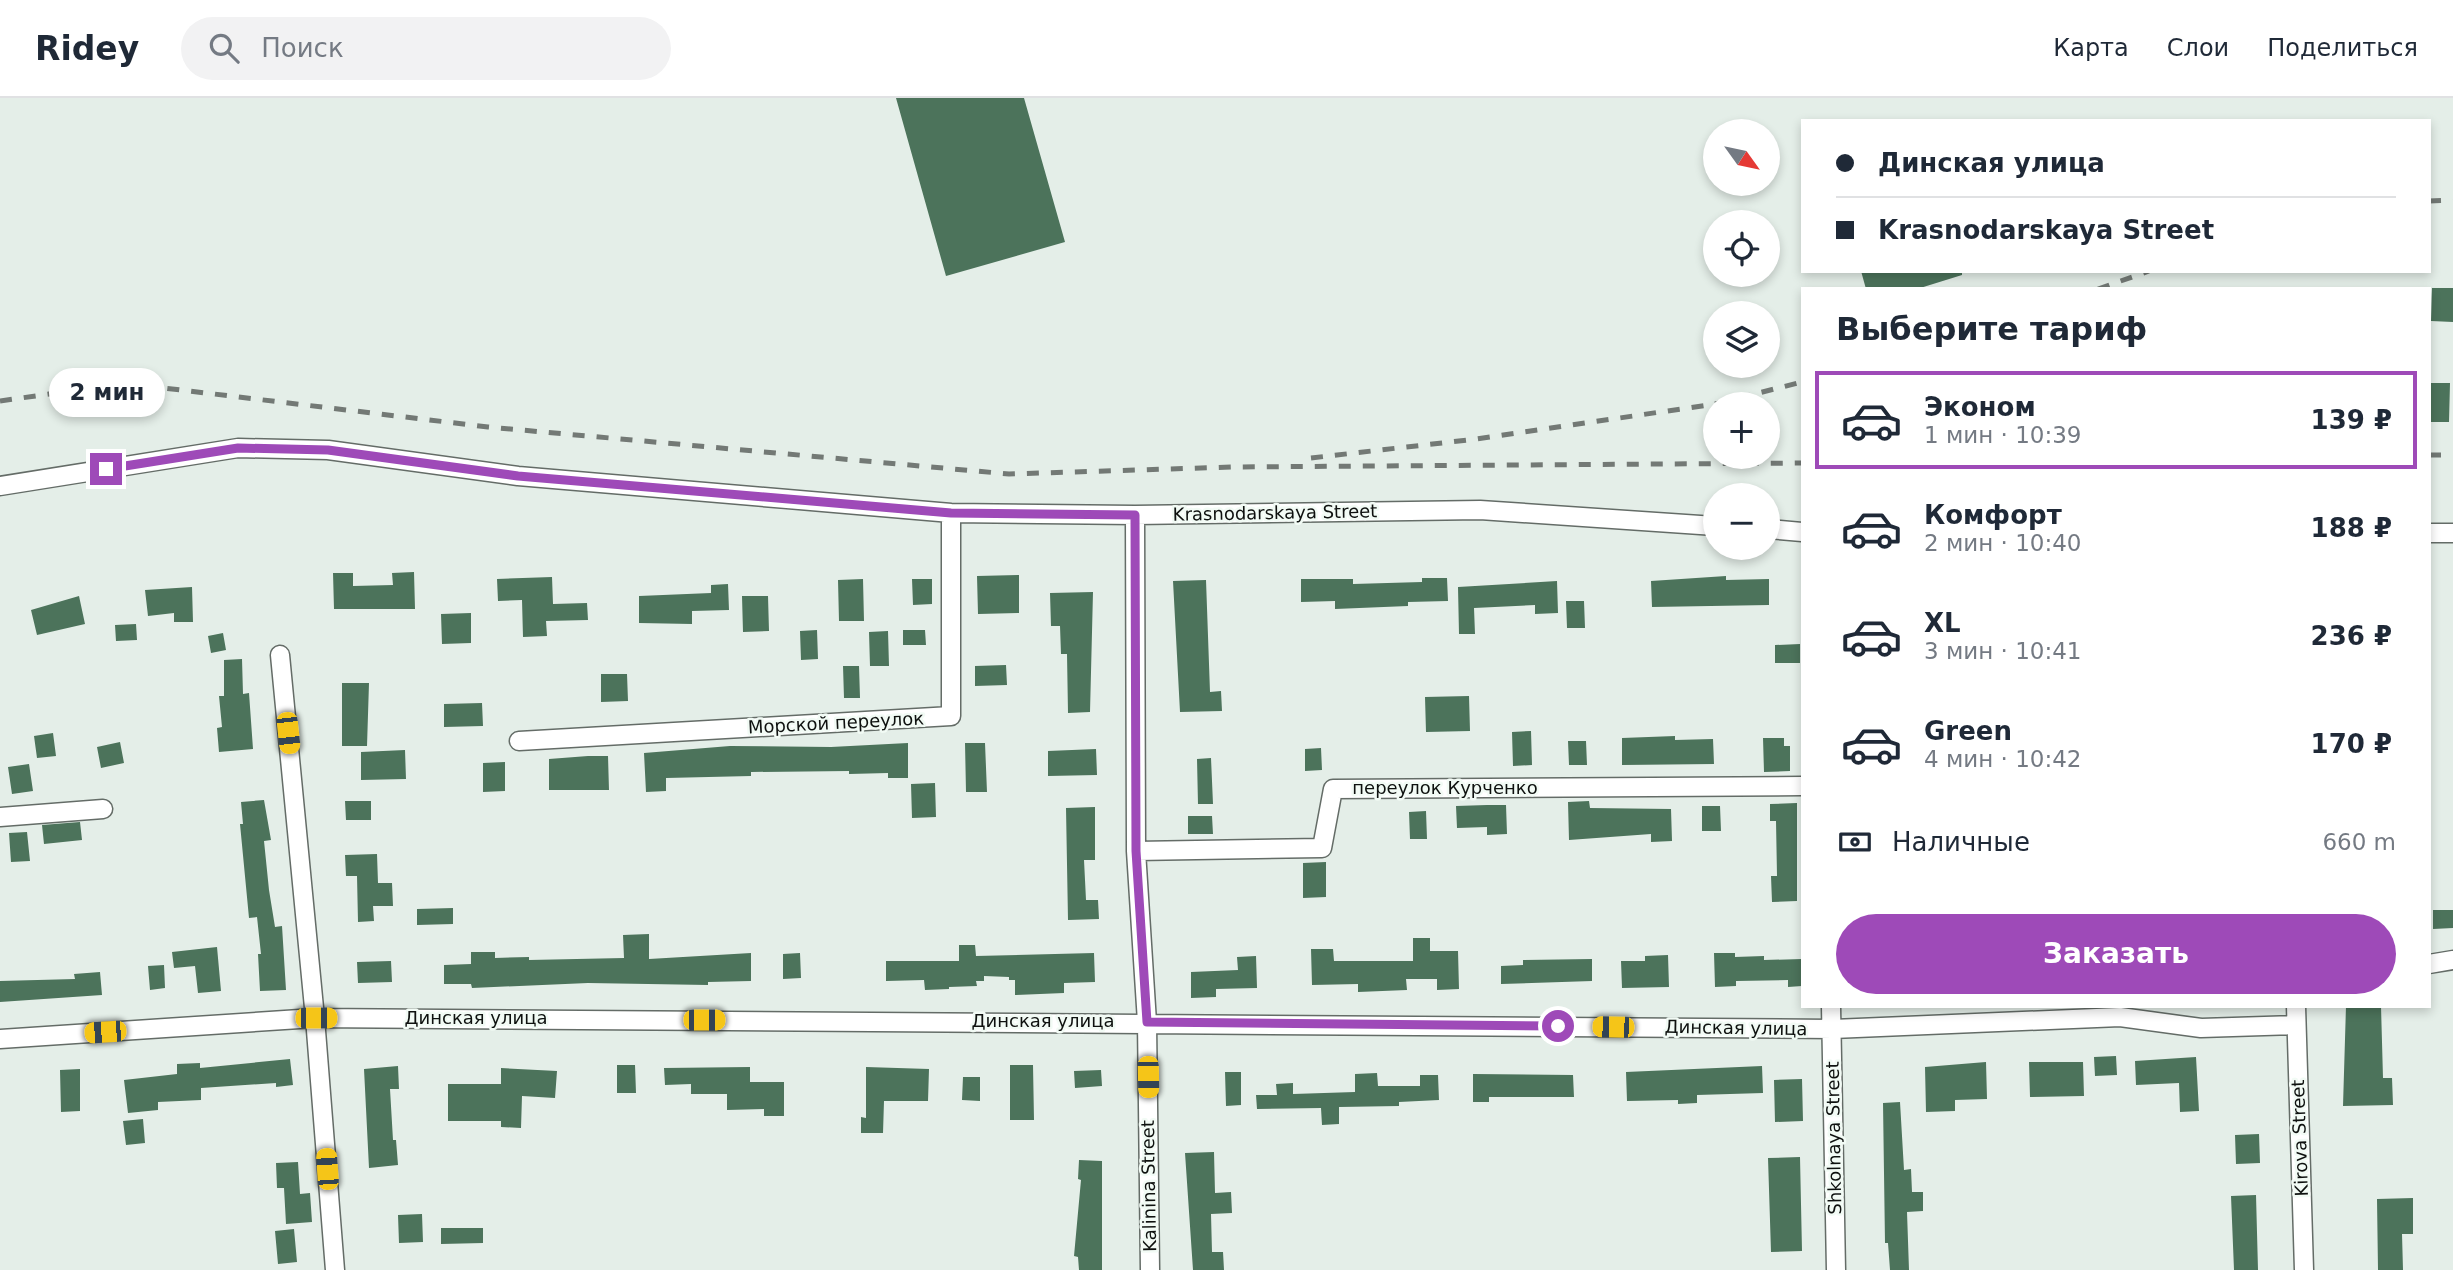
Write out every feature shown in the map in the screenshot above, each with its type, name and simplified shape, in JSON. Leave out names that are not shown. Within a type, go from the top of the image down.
[{"type":"street","name":"Krasnodarskaya Street","points":[[0,486],[238,448],[328,450],[518,476],[951,513],[1135,515],[1480,510],[1703,525]]},
{"type":"street","name":"Морской переулок","points":[[519,741],[951,716],[951,513]]},
{"type":"street","name":"Kalinina Street","points":[[1135,515],[1136,851],[1147,1022],[1150,1270]]},
{"type":"street","points":[[1780,530],[1801,532]]},
{"type":"street","points":[[2431,533],[2453,533]]},
{"type":"street","points":[[280,655],[316,1018],[335,1270]]},
{"type":"street","name":"переулок Курченко","points":[[1136,851],[1322,848],[1333,789],[1801,786]]},
{"type":"street","points":[[0,817],[103,809]]},
{"type":"street","points":[[2431,964],[2453,960]]},
{"type":"street","name":"Shkolnaya Street","points":[[1831,1008],[1836,1270]]},
{"type":"street","name":"Kirova Street","points":[[2296,1008],[2304,1270]]},
{"type":"street","name":"Динская улица","points":[[0,1039],[316,1018],[1147,1022],[1833,1030],[2119,1011],[2201,1028],[2296,1025]]},
{"type":"building","points":[[896,98],[1024,98],[1065,242],[946,276]]},
{"type":"building","points":[[1862,273],[1962,273],[1923,287],[1865,287]]},
{"type":"building","points":[[2432,288],[2453,288],[2453,322],[2431,321]]},
{"type":"building","points":[[2431,383],[2450,383],[2449,422],[2431,422]]},
{"type":"building","points":[[414,572],[415,609],[334,609],[333,573],[353,573],[353,586],[393,585],[392,573]]},
{"type":"building","points":[[1019,575],[1019,613],[978,614],[977,576]]},
{"type":"building","points":[[1726,576],[1726,580],[1769,579],[1769,605],[1652,607],[1651,581]]},
{"type":"building","points":[[552,577],[553,604],[587,603],[588,620],[546,621],[547,636],[523,637],[522,600],[498,601],[497,579]]},
{"type":"building","points":[[1422,578],[1447,578],[1448,601],[1408,602],[1408,606],[1335,609],[1335,601],[1301,602],[1301,579],[1353,579],[1353,584],[1422,582]]},
{"type":"building","points":[[863,579],[864,621],[839,621],[838,580]]},
{"type":"building","points":[[912,579],[932,579],[932,604],[913,605]]},
{"type":"building","points":[[1206,580],[1210,692],[1221,691],[1222,711],[1180,712],[1173,581]]},
{"type":"building","points":[[1557,581],[1558,613],[1535,614],[1535,605],[1474,608],[1475,634],[1459,634],[1458,587]]},
{"type":"building","points":[[728,584],[729,610],[692,611],[692,624],[639,623],[639,596],[711,593],[711,585]]},
{"type":"building","points":[[192,587],[193,622],[174,622],[174,613],[148,616],[145,590]]},
{"type":"building","points":[[1093,592],[1090,712],[1068,713],[1067,654],[1061,654],[1060,626],[1051,626],[1050,593]]},
{"type":"building","points":[[79,596],[85,624],[37,635],[31,610]]},
{"type":"building","points":[[742,596],[768,596],[769,631],[743,632]]},
{"type":"building","points":[[1566,601],[1584,601],[1585,628],[1567,628]]},
{"type":"building","points":[[471,613],[471,643],[442,644],[441,614]]},
{"type":"building","points":[[136,624],[137,640],[116,641],[115,625]]},
{"type":"building","points":[[817,630],[818,659],[801,660],[800,631]]},
{"type":"building","points":[[903,630],[925,630],[926,645],[903,645]]},
{"type":"building","points":[[888,631],[889,666],[870,666],[869,632]]},
{"type":"building","points":[[223,633],[226,650],[211,653],[208,636]]},
{"type":"building","points":[[1800,644],[1800,663],[1775,663],[1775,645]]},
{"type":"building","points":[[242,659],[243,694],[249,693],[253,749],[219,752],[217,728],[222,727],[219,696],[224,696],[224,660]]},
{"type":"building","points":[[1006,665],[1007,685],[975,686],[975,666]]},
{"type":"building","points":[[843,666],[859,666],[860,698],[844,698]]},
{"type":"building","points":[[601,674],[627,674],[628,701],[601,702]]},
{"type":"building","points":[[342,683],[369,683],[367,746],[342,746]]},
{"type":"building","points":[[1469,696],[1470,731],[1426,732],[1425,697]]},
{"type":"building","points":[[482,703],[483,726],[444,727],[444,704]]},
{"type":"building","points":[[1531,731],[1532,765],[1513,766],[1512,732]]},
{"type":"building","points":[[53,733],[56,756],[37,758],[34,736]]},
{"type":"building","points":[[1675,736],[1675,740],[1713,739],[1714,764],[1622,765],[1622,738]]},
{"type":"building","points":[[1763,738],[1784,738],[1784,746],[1790,746],[1790,771],[1764,772]]},
{"type":"building","points":[[1568,741],[1586,741],[1587,765],[1569,765]]},
{"type":"building","points":[[120,742],[124,763],[101,768],[97,747]]},
{"type":"building","points":[[908,743],[908,778],[888,778],[888,773],[849,774],[849,771],[751,772],[751,776],[666,778],[666,791],[646,792],[644,753],[730,746],[831,747]]},
{"type":"building","points":[[965,743],[985,743],[987,792],[966,792]]},
{"type":"building","points":[[1321,748],[1322,770],[1305,771],[1305,749]]},
{"type":"building","points":[[1096,749],[1097,775],[1048,776],[1048,751]]},
{"type":"building","points":[[405,750],[406,779],[361,780],[361,752]]},
{"type":"building","points":[[608,756],[609,790],[549,790],[549,759]]},
{"type":"building","points":[[1211,758],[1213,804],[1198,804],[1197,759]]},
{"type":"building","points":[[505,762],[505,791],[483,792],[483,763]]},
{"type":"building","points":[[29,764],[33,791],[12,794],[8,767]]},
{"type":"building","points":[[935,783],[936,817],[912,818],[911,784]]},
{"type":"building","points":[[264,800],[271,840],[264,841],[269,890],[275,927],[282,926],[286,990],[260,991],[258,954],[261,954],[257,917],[249,918],[240,824],[243,824],[241,802]]},
{"type":"building","points":[[345,801],[371,801],[371,820],[346,820]]},
{"type":"building","points":[[1589,801],[1590,808],[1671,809],[1672,841],[1651,842],[1651,834],[1569,840],[1568,802]]},
{"type":"building","points":[[1797,803],[1797,901],[1772,902],[1771,876],[1777,876],[1776,821],[1770,821],[1770,804]]},
{"type":"building","points":[[1506,805],[1507,834],[1487,835],[1487,827],[1457,828],[1456,806]]},
{"type":"building","points":[[1702,806],[1720,806],[1721,831],[1702,831]]},
{"type":"building","points":[[1095,807],[1095,860],[1084,860],[1086,900],[1098,900],[1099,919],[1068,920],[1066,808]]},
{"type":"building","points":[[1426,811],[1427,839],[1410,839],[1409,812]]},
{"type":"building","points":[[1188,816],[1212,816],[1213,834],[1188,834]]},
{"type":"building","points":[[80,822],[82,840],[44,844],[42,825]]},
{"type":"building","points":[[27,832],[30,861],[11,862],[9,833]]},
{"type":"building","points":[[377,854],[378,883],[392,883],[393,906],[373,906],[374,921],[358,922],[357,876],[346,876],[345,855]]},
{"type":"building","points":[[1326,862],[1326,897],[1303,898],[1303,863]]},
{"type":"building","points":[[453,908],[453,924],[417,925],[417,909]]},
{"type":"building","points":[[2433,910],[2453,910],[2453,928],[2433,929]]},
{"type":"building","points":[[649,934],[649,959],[751,953],[751,981],[708,982],[708,985],[588,983],[472,988],[471,984],[444,984],[444,965],[471,964],[471,952],[495,952],[495,958],[529,957],[529,960],[624,958],[623,935]]},
{"type":"building","points":[[1413,938],[1430,938],[1430,951],[1458,951],[1459,989],[1437,990],[1437,979],[1406,979],[1407,990],[1358,992],[1358,984],[1312,985],[1311,949],[1333,949],[1334,961],[1413,961]]},
{"type":"building","points":[[959,945],[975,945],[976,956],[1094,953],[1095,982],[1064,983],[1064,993],[1015,995],[1015,980],[1009,980],[1009,977],[984,976],[984,981],[976,981],[977,986],[925,990],[924,980],[886,981],[886,961],[959,961]]},
{"type":"building","points":[[217,947],[221,991],[198,993],[195,966],[174,968],[172,952]]},
{"type":"building","points":[[800,953],[801,978],[783,979],[783,954]]},
{"type":"building","points":[[1714,953],[1735,953],[1735,957],[1764,956],[1764,960],[1801,959],[1801,986],[1788,987],[1788,980],[1736,981],[1736,986],[1715,987]]},
{"type":"building","points":[[1668,955],[1669,987],[1622,988],[1621,961],[1645,961],[1645,956]]},
{"type":"building","points":[[1256,956],[1257,988],[1216,989],[1216,997],[1191,998],[1191,972],[1238,970],[1237,957]]},
{"type":"building","points":[[1592,959],[1592,981],[1501,984],[1501,966],[1523,965],[1523,960]]},
{"type":"building","points":[[391,961],[392,982],[358,983],[357,962]]},
{"type":"building","points":[[164,965],[165,988],[150,990],[148,966]]},
{"type":"building","points":[[100,972],[102,995],[0,1002],[0,981],[75,979],[74,974]]},
{"type":"building","points":[[2346,1008],[2381,1008],[2383,1078],[2392,1078],[2393,1105],[2343,1106]]},
{"type":"building","points":[[2116,1056],[2117,1075],[2095,1076],[2094,1057]]},
{"type":"building","points":[[2196,1057],[2199,1111],[2180,1112],[2179,1083],[2136,1085],[2135,1061]]},
{"type":"building","points":[[290,1059],[293,1085],[276,1087],[276,1083],[201,1088],[201,1100],[158,1102],[158,1110],[128,1113],[124,1080],[177,1074],[177,1064],[200,1063],[200,1068]]},
{"type":"building","points":[[1986,1062],[1987,1099],[1955,1100],[1955,1111],[1926,1112],[1925,1067]]},
{"type":"building","points":[[2029,1062],[2083,1062],[2084,1096],[2030,1097]]},
{"type":"building","points":[[617,1065],[635,1065],[636,1093],[617,1093]]},
{"type":"building","points":[[1010,1065],[1033,1065],[1034,1120],[1010,1120]]},
{"type":"building","points":[[398,1066],[399,1089],[390,1089],[393,1140],[396,1140],[398,1165],[369,1168],[364,1069]]},
{"type":"building","points":[[1762,1066],[1763,1093],[1697,1095],[1697,1103],[1678,1104],[1678,1100],[1627,1101],[1626,1072]]},
{"type":"building","points":[[750,1067],[750,1082],[784,1082],[784,1116],[764,1116],[764,1109],[727,1110],[727,1094],[691,1094],[691,1084],[665,1085],[664,1068]]},
{"type":"building","points":[[866,1067],[929,1069],[928,1101],[884,1101],[883,1133],[861,1133],[861,1117],[866,1118]]},
{"type":"building","points":[[501,1068],[557,1071],[555,1098],[522,1096],[521,1128],[501,1127],[501,1121],[448,1121],[448,1084],[501,1084]]},
{"type":"building","points":[[80,1069],[80,1111],[61,1112],[60,1070]]},
{"type":"building","points":[[1101,1070],[1102,1086],[1075,1088],[1074,1071]]},
{"type":"building","points":[[1225,1072],[1241,1072],[1241,1105],[1226,1106]]},
{"type":"building","points":[[1377,1073],[1378,1086],[1420,1086],[1420,1075],[1438,1075],[1439,1100],[1399,1102],[1399,1106],[1339,1107],[1339,1124],[1322,1125],[1321,1108],[1257,1109],[1256,1095],[1277,1095],[1276,1084],[1293,1083],[1293,1094],[1355,1092],[1355,1074]]},
{"type":"building","points":[[1473,1074],[1573,1075],[1574,1097],[1489,1097],[1489,1102],[1473,1102]]},
{"type":"building","points":[[963,1077],[980,1077],[980,1101],[962,1100]]},
{"type":"building","points":[[1802,1079],[1803,1121],[1775,1122],[1774,1080]]},
{"type":"building","points":[[1900,1102],[1904,1170],[1911,1169],[1912,1192],[1923,1192],[1923,1211],[1907,1212],[1909,1270],[1890,1270],[1888,1243],[1885,1243],[1883,1103]]},
{"type":"building","points":[[143,1119],[145,1143],[126,1145],[123,1121]]},
{"type":"building","points":[[2259,1134],[2260,1163],[2236,1164],[2235,1135]]},
{"type":"building","points":[[1214,1152],[1215,1193],[1231,1192],[1232,1213],[1211,1214],[1212,1252],[1223,1252],[1224,1270],[1193,1270],[1185,1153]]},
{"type":"building","points":[[1800,1157],[1802,1251],[1771,1252],[1768,1158]]},
{"type":"building","points":[[1079,1160],[1102,1161],[1102,1270],[1079,1270],[1078,1257],[1074,1256],[1081,1180],[1078,1179]]},
{"type":"building","points":[[298,1162],[300,1194],[310,1193],[312,1222],[286,1224],[284,1188],[277,1188],[276,1163]]},
{"type":"building","points":[[2256,1195],[2258,1270],[2234,1270],[2231,1196]]},
{"type":"building","points":[[2413,1198],[2413,1234],[2402,1234],[2403,1270],[2378,1270],[2377,1199]]},
{"type":"building","points":[[422,1214],[423,1242],[399,1243],[398,1215]]},
{"type":"building","points":[[441,1228],[483,1228],[483,1243],[441,1244]]},
{"type":"building","points":[[294,1229],[297,1262],[278,1264],[275,1231]]},
{"type":"railway","points":[[2431,201],[2453,200]]},
{"type":"railway","points":[[2104,287],[2143,273]]},
{"type":"railway","points":[[1762,392],[1801,382]]},
{"type":"railway","points":[[0,401],[49,394],[164,388],[488,427],[1009,474],[1231,467],[1801,463]]},
{"type":"railway","points":[[1311,458],[1476,439],[1703,406]]},
{"type":"railway","points":[[2431,455],[2453,455]]},
{"type":"route","points":[[106,469],[238,448],[328,450],[518,476],[951,513],[1135,515],[1136,851],[1147,1022],[1558,1026]]}]
